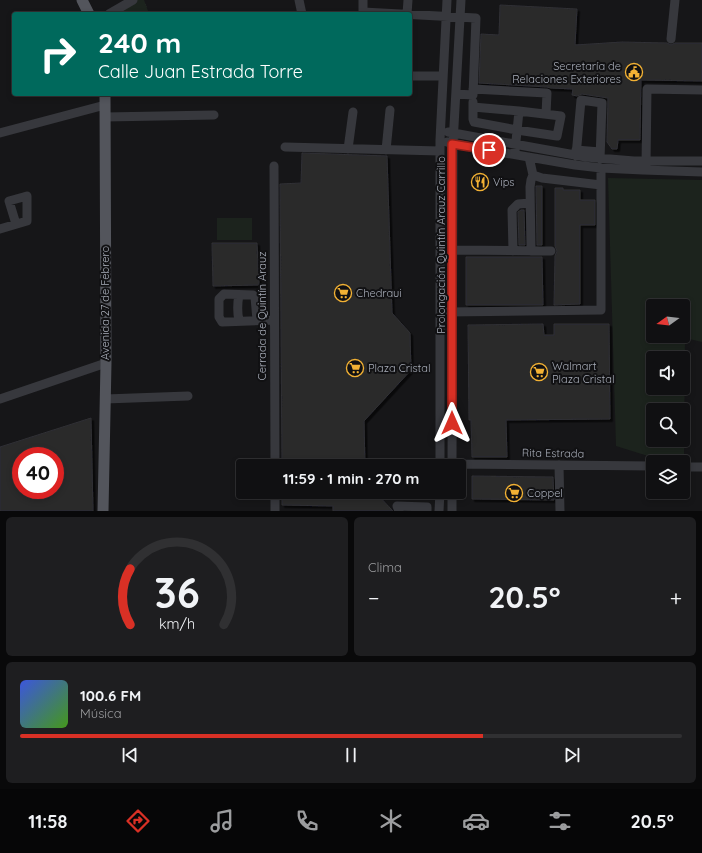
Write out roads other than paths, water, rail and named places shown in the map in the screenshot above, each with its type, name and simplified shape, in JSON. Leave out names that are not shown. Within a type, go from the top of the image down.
[{"type":"main road","points":[[82,0],[88,12]]},
{"type":"main road","name":"Avenida 27 de Febrero","points":[[103,511],[106,363],[105,99]]},
{"type":"street","points":[[112,12],[133,0]]},
{"type":"street","points":[[299,0],[302,12]]},
{"type":"street","points":[[363,0],[363,12]]},
{"type":"street","points":[[407,12],[408,0]]},
{"type":"street","name":"Prolongación Quintín Arauz Carrillo","points":[[440,459],[440,151],[447,0]]},
{"type":"street","name":"Prolongación Quintín Arauz Carrillo","points":[[452,459],[452,144],[461,0]]},
{"type":"street","points":[[671,39],[675,0]]},
{"type":"street","points":[[412,14],[476,18],[473,92],[473,107],[473,119],[474,122],[557,136],[561,116],[473,107]]},
{"type":"street","points":[[412,76],[444,76]]},
{"type":"street","points":[[646,170],[647,89],[702,90]]},
{"type":"street","points":[[456,94],[473,92],[547,93],[546,114]]},
{"type":"street","points":[[0,133],[105,99]]},
{"type":"street","points":[[440,312],[601,310],[600,159],[602,103],[581,100],[576,153]]},
{"type":"street","points":[[386,150],[390,110]]},
{"type":"street","points":[[515,150],[519,111]]},
{"type":"street","points":[[348,148],[353,112]]},
{"type":"street","points":[[105,117],[214,115]]},
{"type":"street","points":[[441,136],[453,133],[515,150],[529,157],[575,165],[600,159],[702,161]]},
{"type":"street","points":[[441,136],[452,144],[515,150],[576,153],[646,170],[702,172]]},
{"type":"street","points":[[285,147],[440,151]]},
{"type":"street","points":[[529,157],[534,175],[531,180],[530,187],[531,251]]},
{"type":"street","name":"Cerrada de Quintín Arauz","points":[[274,166],[275,459]]},
{"type":"street","points":[[534,175],[542,178],[601,185]]},
{"type":"street","points":[[513,251],[512,210],[518,204],[530,203]]},
{"type":"street","points":[[440,221],[453,221]]},
{"type":"street","points":[[0,229],[16,224]]},
{"type":"street","points":[[453,250],[551,251]]},
{"type":"street","points":[[257,320],[255,297],[253,295],[224,294],[219,299],[219,317],[222,322],[274,320]]},
{"type":"street","points":[[239,295],[237,305],[239,321]]},
{"type":"street","points":[[0,399],[106,363]]},
{"type":"street","points":[[105,399],[188,396]]},
{"type":"street","points":[[440,438],[452,438]]},
{"type":"street","name":"Rita Estrada","points":[[466,465],[646,466]]},
{"type":"street","points":[[559,465],[560,511]]},
{"type":"street","points":[[690,467],[702,467]]},
{"type":"street","points":[[275,499],[275,511]]},
{"type":"street","points":[[439,511],[440,499]]},
{"type":"street","points":[[452,499],[452,511]]},
{"type":"street","points":[[399,511],[397,506],[427,507],[427,511]]},
{"type":"place","name":"Secretaría de Relaciones Exteriores","points":[[634,72]]},
{"type":"place","name":"Vips","points":[[480,182]]},
{"type":"place","name":"Chedraui","points":[[343,293]]},
{"type":"place","name":"Plaza Cristal","points":[[355,368]]},
{"type":"place","name":"Walmart Plaza Cristal","points":[[539,372]]},
{"type":"place","name":"Coppel","points":[[514,493]]}]
